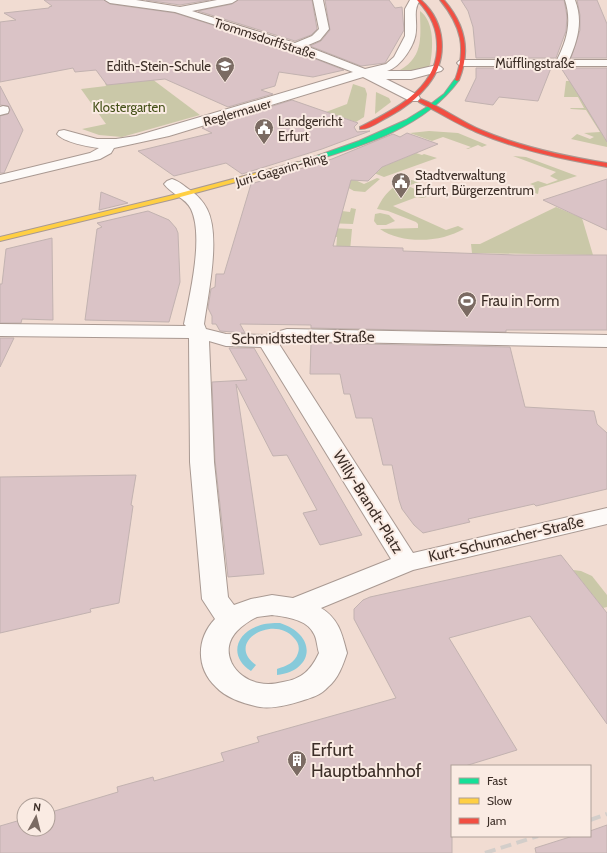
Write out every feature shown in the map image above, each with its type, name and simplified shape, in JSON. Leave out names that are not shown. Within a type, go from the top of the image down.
[{"type":"street","name":"Trommsdorffstraße","points":[[110,0],[180,10],[297,46],[363,73],[414,98],[464,114]]},
{"type":"street","points":[[180,10],[232,0]]},
{"type":"street","points":[[297,46],[316,38],[324,29],[318,0]]},
{"type":"street","points":[[363,73],[388,68],[394,65],[400,58],[410,36],[410,8],[415,0]]},
{"type":"street","points":[[352,132],[381,119],[414,98],[430,81],[437,69],[440,53],[440,38],[437,23],[426,6],[419,0]]},
{"type":"street","name":"Juri-Gagarin-Ring","points":[[0,239],[177,186],[321,158],[368,141],[402,125],[435,105],[456,84],[463,63],[463,40],[461,26],[448,6],[442,0]]},
{"type":"street","points":[[561,63],[574,34],[575,19],[570,0]]},
{"type":"street","name":"Müfflingstraße","points":[[463,63],[607,63]]},
{"type":"street","points":[[363,73],[404,76],[437,69]]},
{"type":"street","name":"Reglermauer","points":[[64,134],[86,142],[109,144],[130,141],[164,133],[363,73]]},
{"type":"street","name":"Trommsdorffstraße","points":[[435,105],[469,127],[530,148],[607,166]]},
{"type":"street","points":[[402,125],[425,122]]},
{"type":"street","points":[[442,123],[469,127]]},
{"type":"street","name":"Reglermauer","points":[[1,179],[86,157],[106,150],[109,144]]},
{"type":"street","points":[[580,151],[607,156]]},
{"type":"street","points":[[1,179],[20,191]]},
{"type":"street","points":[[177,186],[198,208],[202,217],[204,228],[204,244],[194,324],[199,334],[202,462],[215,599],[230,620]]},
{"type":"street","name":"Schmidtstedter Straße","points":[[0,330],[170,331],[199,334],[226,340],[267,341],[287,335],[607,341]]},
{"type":"street","name":"Willy-Brandt-Platz","points":[[267,341],[406,563],[295,608]]},
{"type":"street","name":"Kurt-Schumacher-Straße","points":[[406,563],[607,516]]},
{"type":"street","points":[[272,606],[295,608],[313,616],[326,630],[333,653],[322,676],[302,690],[276,696],[255,694],[236,687],[221,675],[213,656],[216,636],[230,620],[250,609],[272,606]]},
{"type":"green space","points":[[420,11],[425,16],[431,29],[432,51],[430,65],[423,70],[416,72],[400,70],[414,58],[417,51],[420,36]]},
{"type":"green space","name":"Klostergarten","points":[[148,76],[200,115],[122,137],[99,135],[82,129],[106,124],[81,89],[106,86],[105,83],[138,79]]},
{"type":"green space","points":[[566,81],[571,81],[607,142],[607,147],[571,139],[577,134],[590,139],[594,137],[584,133],[600,132],[586,110],[570,108],[584,108],[578,97],[564,97]]},
{"type":"green space","points":[[353,84],[365,88],[367,94],[364,117],[356,122],[326,112],[347,104]]},
{"type":"green space","points":[[376,92],[389,98],[391,102],[375,114]]},
{"type":"green space","points":[[429,131],[458,133],[487,145],[482,147],[478,145],[466,149],[471,147],[443,137],[432,141],[410,133]]},
{"type":"green space","points":[[416,153],[437,158],[384,177],[374,173],[379,171],[377,169]]},
{"type":"green space","points":[[513,156],[526,157],[577,176],[539,188],[538,194],[525,190],[535,186],[530,184],[538,181],[547,184],[558,180],[550,176],[556,172]]},
{"type":"green space","points":[[377,178],[380,179],[365,192],[354,191],[345,186],[348,179],[353,179],[364,184]]},
{"type":"green space","points":[[408,179],[419,182],[408,186],[431,196],[422,198],[417,197],[393,206],[446,230],[458,226],[464,229],[436,239],[419,240],[394,236],[380,229],[418,228],[418,224],[416,222],[388,211],[377,209],[390,191],[398,184]]},
{"type":"green space","points":[[556,207],[582,218],[593,255],[472,253],[471,244],[480,244]]},
{"type":"green space","points":[[351,208],[356,209],[353,224],[325,223],[342,211],[350,212]]},
{"type":"green space","points":[[380,213],[389,215],[395,221],[386,225],[377,225],[374,221],[375,214]]},
{"type":"green space","points":[[289,226],[352,229],[350,251],[336,250],[337,237],[287,235]]},
{"type":"green space","points":[[573,570],[581,571],[592,576],[607,595],[607,607],[603,608]]},
{"type":"water","points":[[280,623],[292,629],[301,636],[306,644],[307,652],[304,660],[298,667],[289,672],[277,675],[277,669],[292,662],[297,656],[299,649],[297,641],[285,631],[275,629],[265,630],[256,634],[249,640],[246,648],[248,656],[256,665],[251,671],[244,665],[237,653],[240,640],[244,634],[258,626]]},
{"type":"building","points":[[44,0],[104,0],[110,4],[175,13],[295,51],[344,70],[313,77],[279,72],[275,86],[261,90],[273,94],[228,107],[165,79],[107,85],[96,70],[75,72],[73,68],[0,82],[0,22],[16,20],[4,13],[49,8],[52,6]]},
{"type":"building","points":[[146,0],[209,0],[180,5]]},
{"type":"building","points":[[238,0],[312,0],[317,29],[311,35],[295,41],[198,11],[232,4]]},
{"type":"building","points":[[325,0],[389,0],[395,8],[402,7],[404,30],[385,63],[361,66],[310,46],[321,41],[330,30]]},
{"type":"building","points":[[461,0],[564,0],[567,16],[566,31],[556,58],[476,58],[473,27],[468,11]]},
{"type":"building","points":[[577,0],[597,0],[607,24],[607,58],[571,58],[580,30],[580,15]]},
{"type":"building","points":[[476,68],[551,68],[538,101],[499,97],[493,105],[465,101],[476,78]]},
{"type":"building","points":[[561,68],[607,68],[607,142],[581,99]]},
{"type":"building","points":[[0,86],[23,130],[4,173],[0,173],[0,116],[8,114],[10,110],[8,106],[0,105]]},
{"type":"building","points":[[292,100],[358,123],[354,127],[357,132],[370,131],[322,149],[242,174],[226,163],[174,176],[138,151],[212,133],[202,128]]},
{"type":"building","points":[[407,133],[438,144],[382,167],[368,181],[351,180],[333,246],[403,248],[403,251],[515,255],[607,255],[607,330],[506,330],[506,332],[311,328],[311,325],[240,324],[245,333],[220,331],[216,324],[212,324],[212,316],[208,308],[211,289],[215,287],[216,274],[224,274],[251,184],[332,159],[393,134],[400,137]]},
{"type":"building","points":[[607,179],[607,230],[543,200]]},
{"type":"building","points":[[101,192],[128,203],[99,210]]},
{"type":"building","points":[[148,211],[169,220],[176,228],[178,233],[180,282],[169,322],[85,320],[97,229],[102,227],[97,223]]},
{"type":"building","points":[[52,238],[53,320],[22,319],[21,323],[0,323],[0,284],[2,284],[6,249]]},
{"type":"building","points":[[0,338],[14,338],[0,367]]},
{"type":"building","points":[[311,343],[510,347],[525,407],[594,411],[597,424],[607,433],[607,489],[536,506],[534,504],[468,519],[470,522],[423,533],[414,525],[402,509],[392,465],[383,465],[372,418],[356,418],[350,394],[344,394],[340,374],[310,374]]},
{"type":"building","points":[[229,348],[254,348],[362,535],[320,545],[303,513],[317,510],[287,455],[273,456],[236,384],[264,574],[228,577],[215,460],[212,382],[247,380]]},
{"type":"building","points":[[136,475],[119,603],[90,609],[91,612],[0,633],[0,477]]},
{"type":"building","points":[[561,555],[607,613],[607,724],[530,616],[449,638],[517,750],[468,765],[451,765],[452,853],[0,853],[0,826],[16,821],[16,837],[56,837],[56,811],[118,792],[117,787],[153,777],[154,781],[224,761],[221,753],[259,742],[257,737],[396,698],[354,619],[354,609],[363,600],[370,597]]},
{"type":"building","points":[[607,825],[607,853],[536,853],[535,848],[570,837],[591,837],[591,831]]},
{"type":"railway","points":[[591,820],[607,814]]},
{"type":"railway","points":[[485,853],[535,837]]},
{"type":"traffic: fast","points":[[297,164],[361,143],[408,121],[429,109],[446,95],[457,80]]},
{"type":"traffic: slow","points":[[0,239],[171,198],[297,164]]},
{"type":"traffic: jam","points":[[362,128],[404,105],[427,84],[435,71],[439,57],[439,34],[436,23],[419,0]]},
{"type":"traffic: jam","points":[[442,0],[455,18],[459,27],[464,48],[461,70],[457,80]]},
{"type":"traffic: jam","points":[[421,101],[471,128],[509,143],[558,156],[607,165]]},
{"type":"place","name":"Edith-Stein-Schule","points":[[225,83]]},
{"type":"place","name":"Landgericht Erfurt","points":[[264,145]]},
{"type":"place","name":"Stadtverwaltung Erfurt, Bürgerzentrum","points":[[401,199]]},
{"type":"place","name":"Frau in Form","points":[[467,318]]},
{"type":"place","name":"Erfurt Hauptbahnhof","points":[[297,777]]}]
